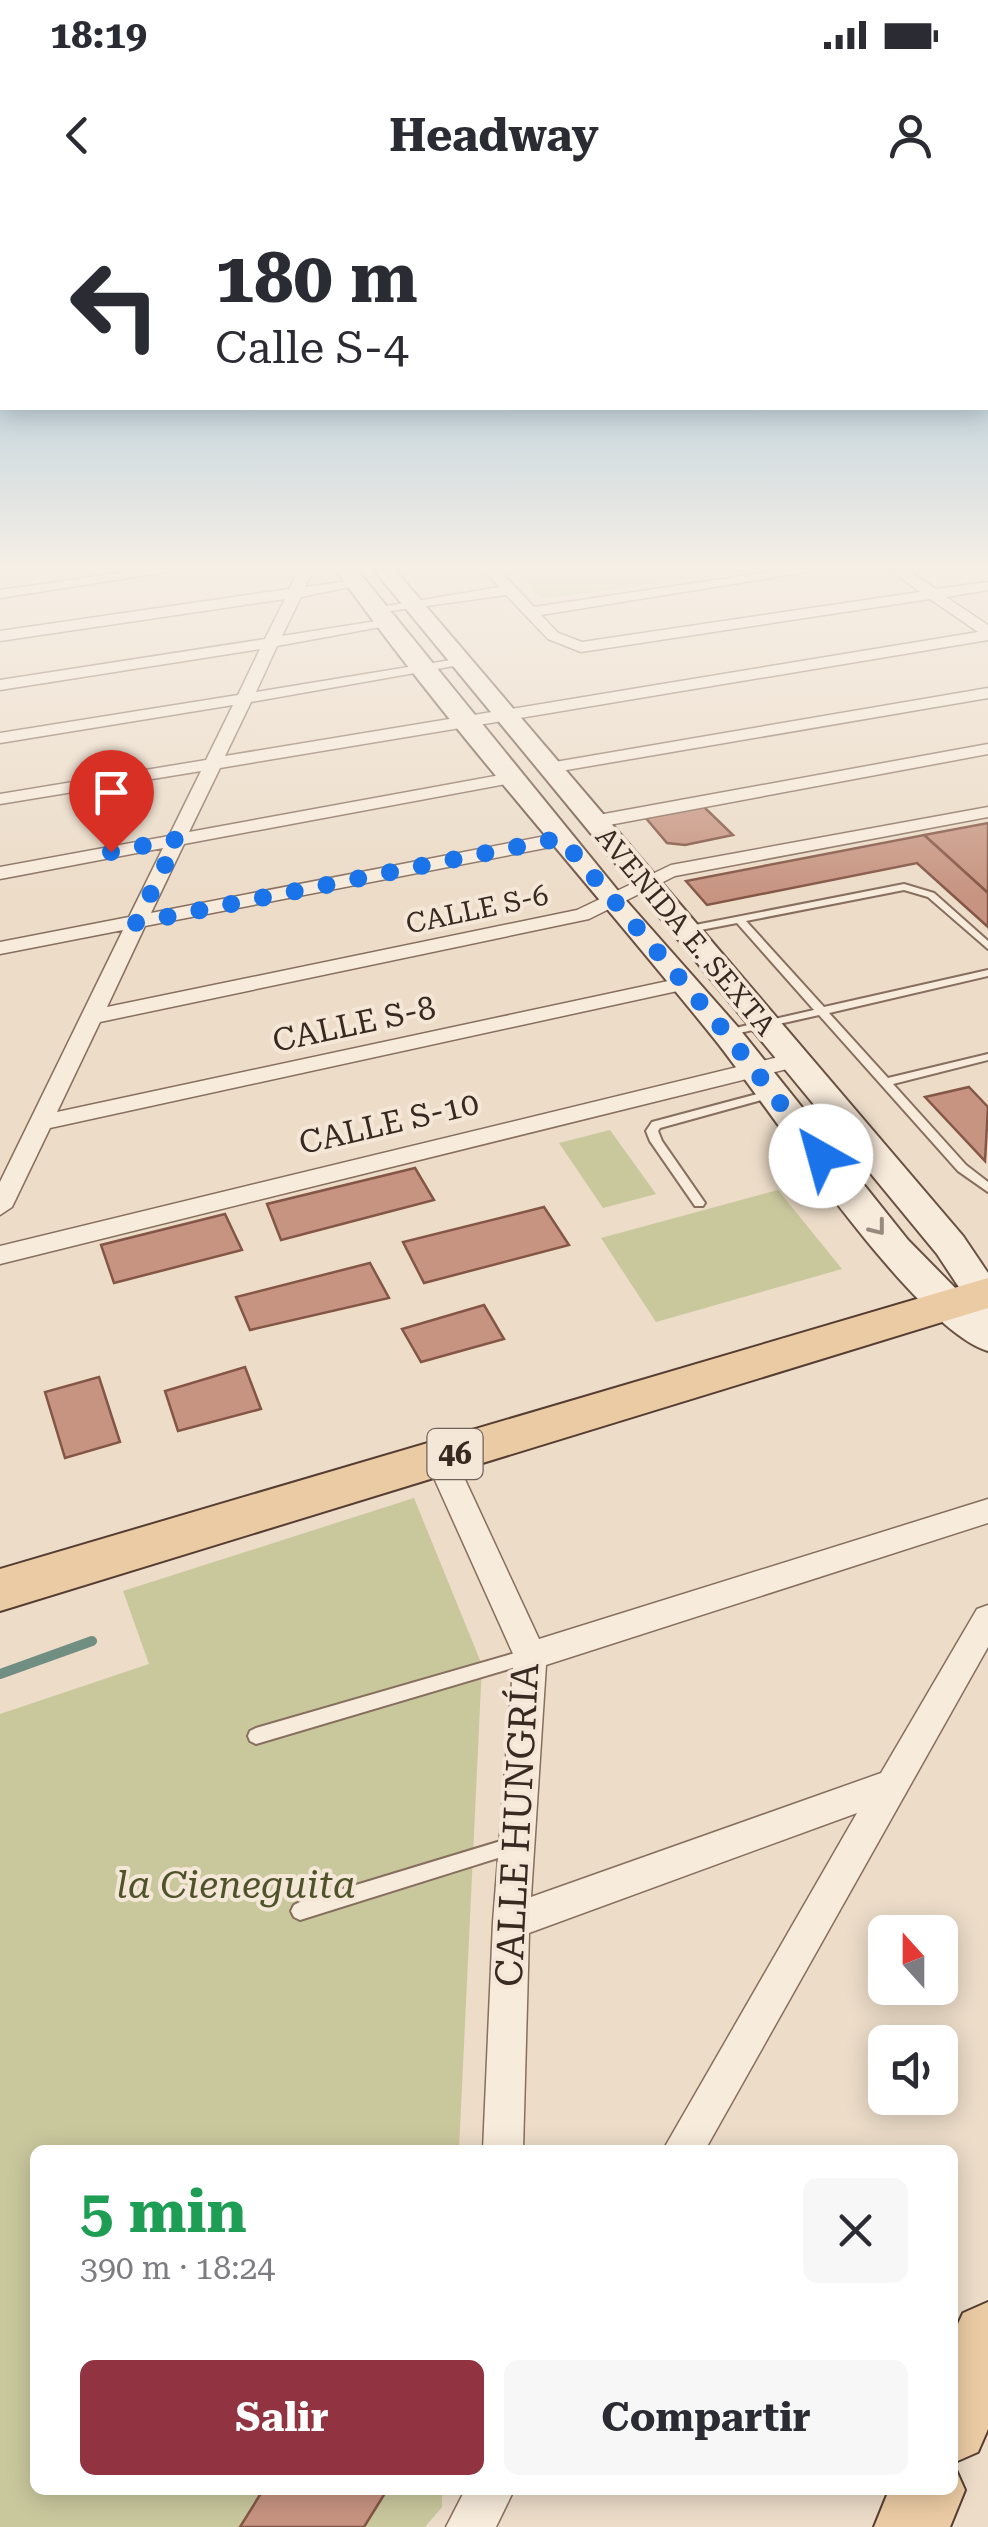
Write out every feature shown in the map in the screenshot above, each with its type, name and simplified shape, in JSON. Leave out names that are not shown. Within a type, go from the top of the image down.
[{"type":"main road","name":"46","points":[[0,1590],[972,1302]]},
{"type":"main road","points":[[958,2411],[988,2338]]},
{"type":"main road","points":[[912,2527],[925,2495]]},
{"type":"street","points":[[0,684],[35,679]]},
{"type":"street","points":[[0,1208],[87,1018],[254,679]]},
{"type":"street","points":[[0,738],[366,679]]},
{"type":"street","name":"AVENIDA E. SEXTA","points":[[432,679],[613,903],[726,1033],[894,1249],[972,1302]]},
{"type":"street","name":"AVENIDA E. SEXTA","points":[[475,679],[795,1060],[972,1302]]},
{"type":"street","points":[[0,799],[714,679]]},
{"type":"street","points":[[548,768],[988,694]]},
{"type":"street","points":[[593,822],[988,750]]},
{"type":"street","points":[[0,873],[511,778]]},
{"type":"street","name":"CALLE S-6","points":[[87,1018],[582,915],[613,903],[644,880],[671,871],[988,812]]},
{"type":"street","points":[[0,948],[561,838]]},
{"type":"street","name":"CALLE S-8","points":[[39,1124],[682,984]]},
{"type":"street","name":"CALLE S-10","points":[[0,1254],[763,1082],[795,1060]]},
{"type":"street","name":"CALLE HUNGRÍA","points":[[440,1458],[530,1656],[511,1922],[503,2145]]},
{"type":"street","points":[[530,1656],[988,1511]]},
{"type":"street","points":[[686,2145],[888,1786],[988,1618]]},
{"type":"street","points":[[511,1922],[888,1786]]},
{"type":"street","points":[[470,2527],[488,2495]]},
{"type":"lane","points":[[686,930],[904,886],[931,895],[988,946]]},
{"type":"lane","points":[[738,919],[962,1168],[988,1188]]},
{"type":"lane","points":[[726,1033],[988,973]]},
{"type":"lane","points":[[887,1082],[988,1057]]},
{"type":"lane","points":[[699,1203],[656,1141],[652,1132],[656,1124],[763,1082]]},
{"type":"lane","points":[[256,1736],[530,1656]]},
{"type":"lane","points":[[300,1911],[516,1844]]},
{"type":"green space","points":[[610,1130],[656,1194],[603,1208],[559,1143]]},
{"type":"green space","points":[[778,1190],[842,1269],[656,1322],[601,1238]]},
{"type":"green space","name":"la Cieneguita","points":[[414,1498],[482,1665],[459,2145],[30,2145],[30,2495],[442,2495],[442,2507],[425,2527],[0,2527],[0,1714],[149,1664],[123,1591]]},
{"type":"building","points":[[703,806],[733,835],[685,845],[667,843],[645,817]]},
{"type":"building","points":[[988,823],[988,893],[924,835]]},
{"type":"building","points":[[924,835],[988,893],[988,927],[917,863],[707,905],[686,881]]},
{"type":"building","points":[[969,1087],[988,1107],[985,1161],[925,1097]]},
{"type":"building","points":[[415,1168],[434,1200],[281,1240],[267,1204]]},
{"type":"building","points":[[544,1207],[569,1245],[424,1283],[403,1242]]},
{"type":"building","points":[[225,1214],[242,1250],[114,1283],[101,1245]]},
{"type":"building","points":[[370,1263],[389,1298],[250,1330],[236,1297]]},
{"type":"building","points":[[484,1305],[504,1339],[421,1362],[402,1329]]},
{"type":"building","points":[[245,1367],[261,1409],[178,1431],[165,1391]]},
{"type":"building","points":[[99,1377],[120,1442],[65,1458],[45,1392]]},
{"type":"building","points":[[260,2495],[384,2495],[364,2527],[240,2527]]},
{"type":"waterway","points":[[0,1674],[92,1641]]},
{"type":"route","points":[[111,852],[178,839],[136,923],[561,838],[726,1033],[821,1156]]}]
